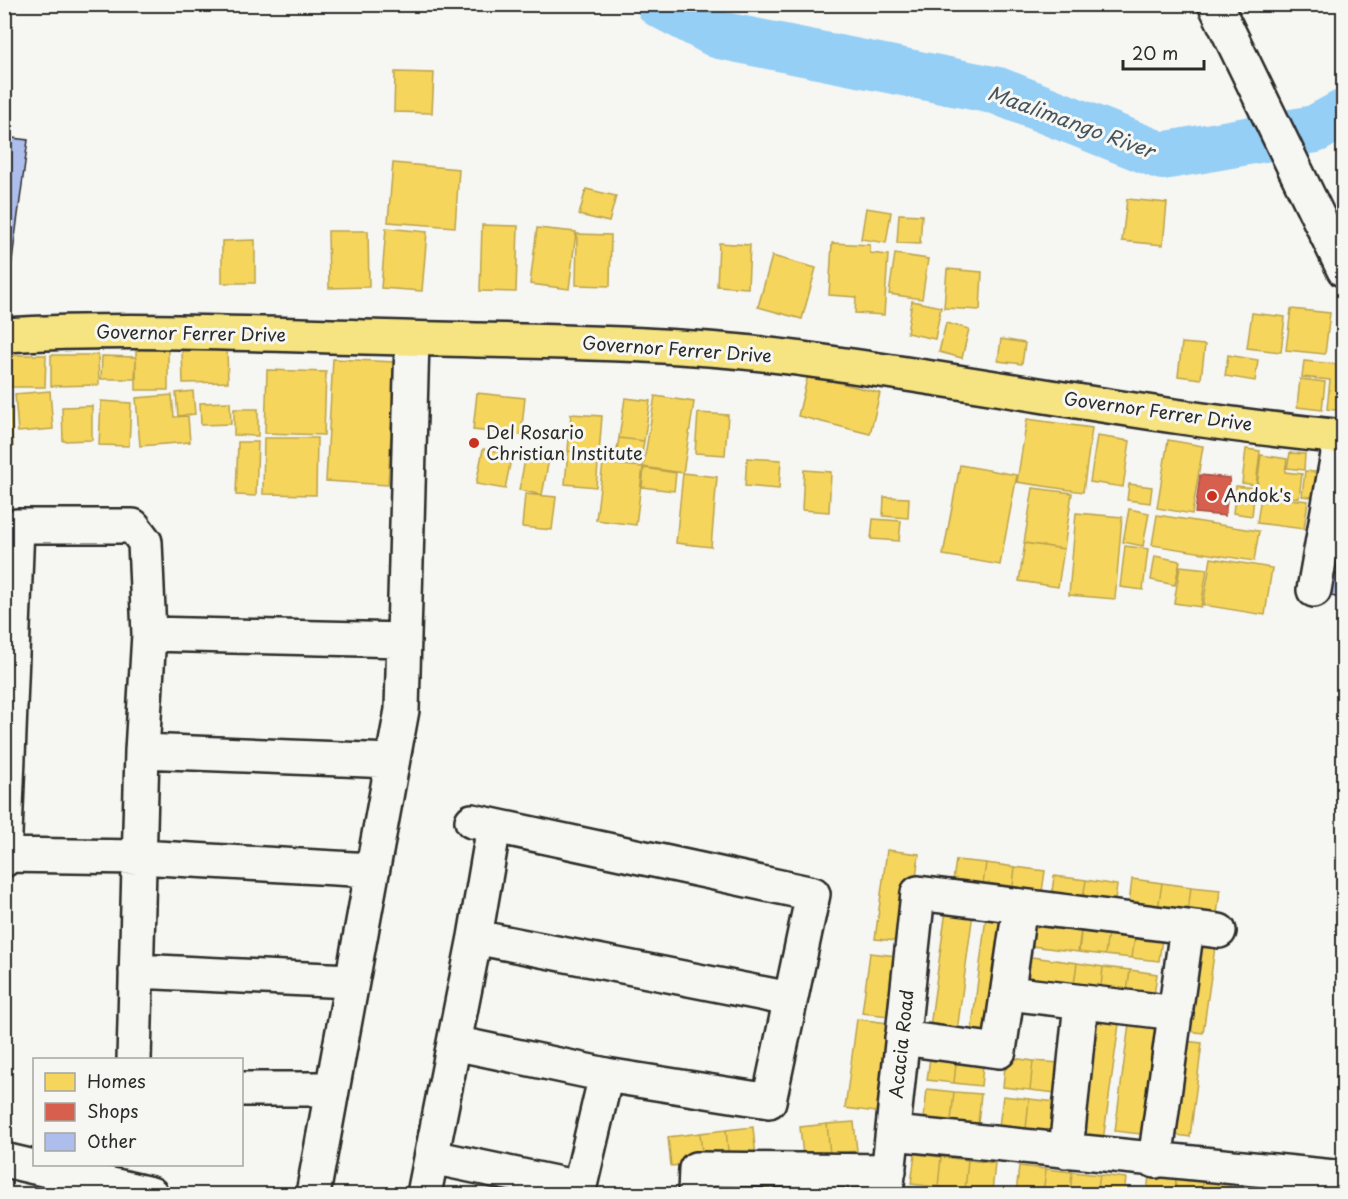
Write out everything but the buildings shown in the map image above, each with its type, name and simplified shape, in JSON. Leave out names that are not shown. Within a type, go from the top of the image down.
[{"type":"main road","name":"Governor Ferrer Drive","points":[[4,336],[49,333],[187,333],[704,348],[788,357],[1247,426],[1342,437]]},
{"type":"street","points":[[1215,4],[1344,270]]},
{"type":"street","points":[[313,1194],[330,1089],[402,710],[412,339]]},
{"type":"street","points":[[1314,590],[1342,437]]},
{"type":"street","points":[[4,860],[11,528],[133,526],[145,542],[149,634],[142,751],[134,1058]]},
{"type":"street","points":[[149,634],[404,640]]},
{"type":"street","points":[[142,751],[392,760]]},
{"type":"street","points":[[424,1194],[432,1157],[454,1043],[475,938],[483,823],[813,894],[769,1101],[606,1075],[454,1043]]},
{"type":"street","points":[[5,855],[139,857],[371,870]]},
{"type":"street","name":"Acacia Road","points":[[887,1183],[918,893],[1020,906]]},
{"type":"street","points":[[902,1038],[999,1051],[1020,906],[1203,929],[1176,1013],[1155,1161]]},
{"type":"street","points":[[475,938],[790,999]]},
{"type":"street","points":[[136,971],[350,981]]},
{"type":"street","points":[[1008,993],[1176,1013]]},
{"type":"street","points":[[1066,1152],[1081,1002]]},
{"type":"street","points":[[432,1157],[579,1191],[606,1075]]},
{"type":"street","points":[[243,1089],[330,1089]]},
{"type":"street","points":[[893,1133],[1155,1161],[1344,1178]]},
{"type":"street","points":[[4,1160],[33,1165]]},
{"type":"street","points":[[39,1166],[137,1183]]},
{"type":"street","points":[[694,1194],[696,1169],[787,1182],[887,1183]]},
{"type":"waterway","name":"Maalimango River","points":[[660,4],[719,35],[998,91],[1162,156],[1315,129],[1344,113]]},
{"type":"place","name":"Del Rosario Christian Institute","points":[[474,443]]},
{"type":"place","name":"Andok's","points":[[1212,496]]}]
